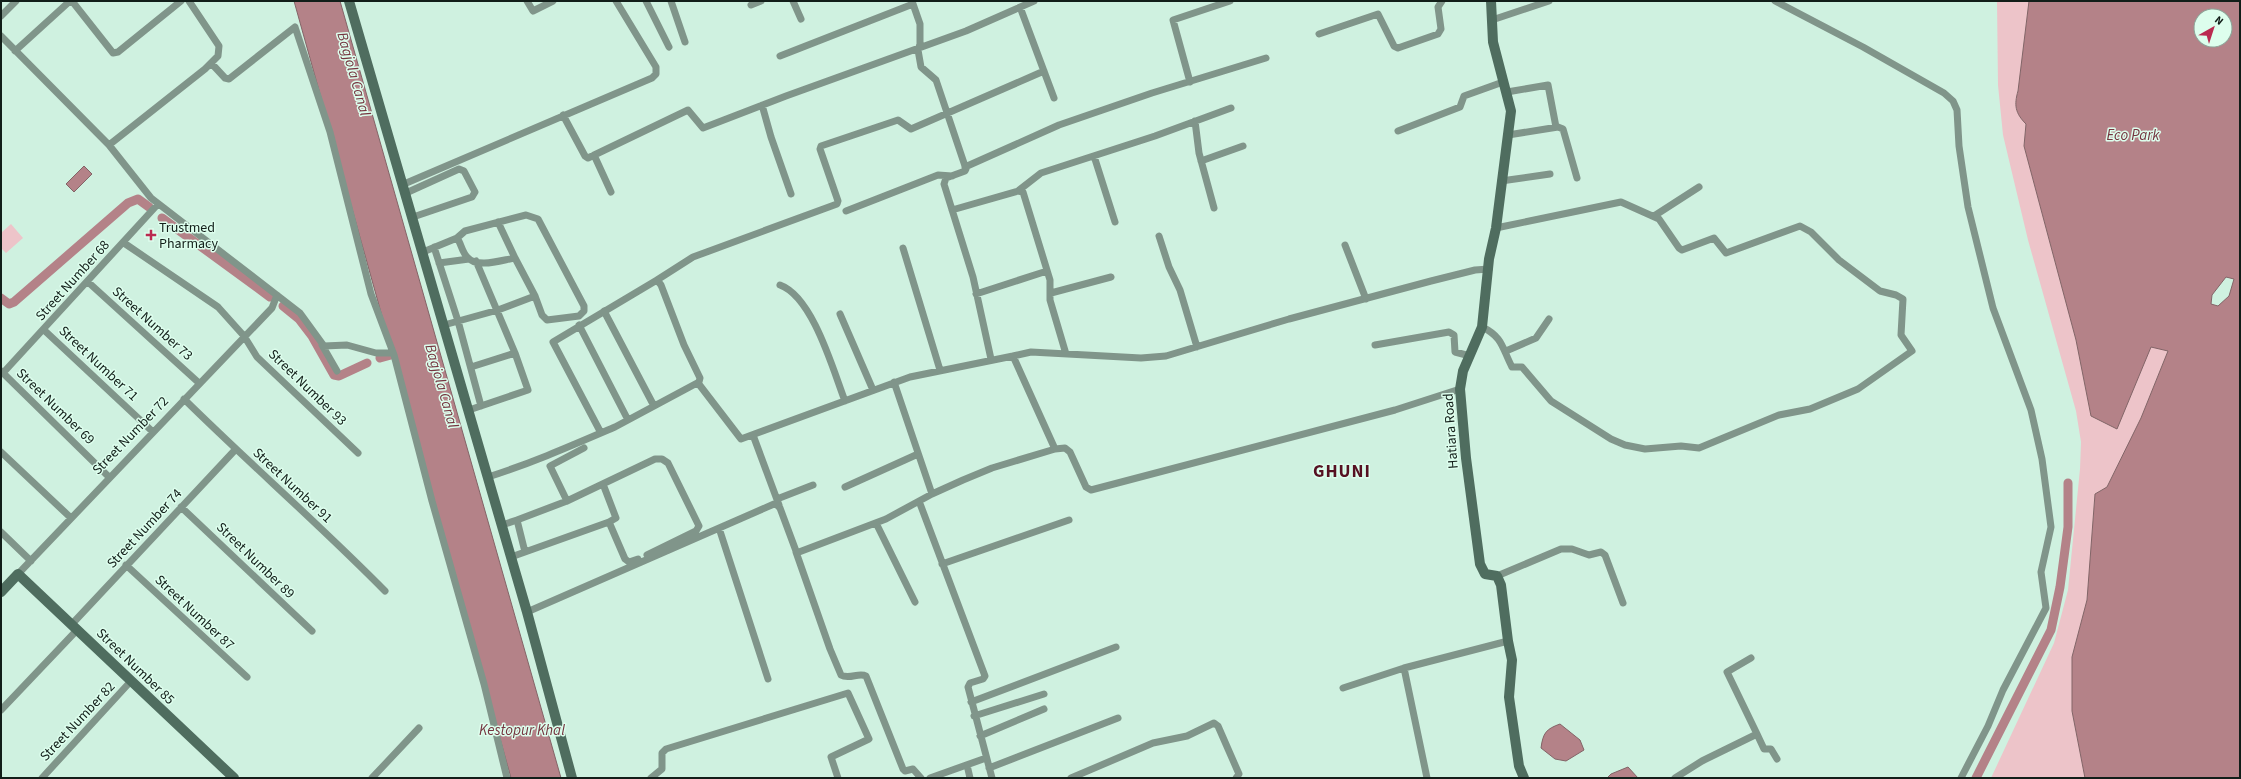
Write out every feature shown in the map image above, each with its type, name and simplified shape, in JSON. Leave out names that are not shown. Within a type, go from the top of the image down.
[{"type":"street","points":[[1,16],[16,1]]},
{"type":"street","points":[[15,51],[71,1],[113,54],[118,52],[181,1]]},
{"type":"street","points":[[109,145],[212,64],[218,56],[219,46],[189,1]]},
{"type":"street","points":[[349,1],[405,188],[527,612],[572,778]]},
{"type":"street","points":[[527,1],[533,11],[553,1]]},
{"type":"street","points":[[405,188],[563,115],[630,88],[656,74],[656,66],[616,1]]},
{"type":"street","points":[[646,1],[669,47]]},
{"type":"street","points":[[671,1],[685,42]]},
{"type":"street","points":[[750,5],[761,1]]},
{"type":"street","points":[[793,1],[801,19]]},
{"type":"street","points":[[563,115],[587,158],[688,110],[702,128],[966,31],[1034,1]]},
{"type":"street","points":[[1190,82],[1173,20],[1230,1]]},
{"type":"street","points":[[1318,34],[1378,14],[1394,46],[1398,48],[1438,34],[1441,29],[1438,7],[1442,1]]},
{"type":"street","name":"Hatiara Road","points":[[1491,1],[1494,42],[1511,111],[1496,228],[1488,269],[1482,327],[1463,371],[1460,389],[1464,416],[1466,458],[1480,564],[1485,574],[1497,576]]},
{"type":"street","points":[[1492,20],[1549,1]]},
{"type":"street","points":[[1775,1],[1863,47],[1944,93],[1953,101],[1957,110],[1959,146],[1976,243],[1993,308],[2031,410],[2042,459],[2051,527],[2041,572],[2046,608],[2003,690],[1988,726],[1961,778]]},
{"type":"street","points":[[780,56],[913,3],[920,27],[918,48],[921,67],[936,80],[965,167],[965,171],[946,178],[944,184],[973,277],[991,359]]},
{"type":"street","points":[[1020,7],[1054,98]]},
{"type":"street","points":[[212,64],[225,78],[229,79],[295,27],[330,132],[371,294],[393,353],[430,494],[484,684],[508,778]]},
{"type":"street","points":[[1,36],[109,145],[151,198],[304,317],[337,371]]},
{"type":"street","points":[[965,167],[1059,125],[1115,105],[1266,58]]},
{"type":"street","points":[[601,433],[553,342],[693,257],[837,204],[838,201],[820,149],[822,146],[898,120],[911,129],[1044,71]]},
{"type":"street","points":[[1398,131],[1460,107],[1464,96],[1503,82]]},
{"type":"street","points":[[1506,92],[1548,85],[1556,127]]},
{"type":"street","points":[[762,105],[770,137],[791,194]]},
{"type":"street","points":[[952,210],[1018,191],[1038,175],[1231,108]]},
{"type":"street","points":[[1195,121],[1201,161],[1214,208]]},
{"type":"street","points":[[1508,135],[1556,127],[1565,130],[1577,178]]},
{"type":"street","points":[[1201,161],[1242,146]]},
{"type":"street","points":[[594,155],[611,192]]},
{"type":"street","points":[[1094,156],[1116,222]]},
{"type":"street","points":[[405,188],[460,170],[464,171],[475,192],[472,197],[413,217]]},
{"type":"street","points":[[1501,181],[1550,174]]},
{"type":"street","points":[[846,211],[938,175],[952,176]]},
{"type":"street","points":[[1654,216],[1699,187]]},
{"type":"street","points":[[1018,191],[1022,191],[1024,194],[1047,271],[1051,293],[1050,300],[1066,354]]},
{"type":"street","points":[[1482,327],[1495,333],[1506,352],[1512,367],[1522,367],[1551,401],[1611,439],[1625,445],[1645,449],[1680,446],[1704,448],[1779,416],[1823,404],[1858,389],[1911,353],[1901,335],[1903,299],[1896,295],[1880,291],[1839,260],[1806,228],[1796,227],[1726,253],[1714,238],[1682,250],[1676,246],[1666,227],[1654,216],[1625,203],[1612,203],[1496,228]]},
{"type":"street","name":"Street Number 68","points":[[2,372],[44,330],[158,204]]},
{"type":"street","points":[[423,252],[457,238],[465,231],[498,222],[526,215],[538,219],[584,306],[584,311],[579,316],[547,320],[542,315],[535,296],[498,222]]},
{"type":"street","points":[[1159,236],[1169,267],[1180,290],[1197,347]]},
{"type":"street","points":[[457,238],[468,259]]},
{"type":"street","name":"Street Number 93","points":[[124,242],[218,307],[244,336],[257,357],[358,453]]},
{"type":"street","points":[[1345,246],[1366,299]]},
{"type":"street","points":[[434,247],[458,321],[481,406]]},
{"type":"street","points":[[903,248],[940,370]]},
{"type":"street","points":[[439,263],[468,259],[486,263],[515,258]]},
{"type":"street","points":[[469,410],[528,390],[498,310],[476,261]]},
{"type":"street","points":[[698,384],[740,438],[753,435],[894,382],[940,370],[1032,352],[1153,358],[1197,347],[1288,319],[1472,270],[1488,269]]},
{"type":"street","points":[[976,294],[1047,271]]},
{"type":"street","points":[[1051,293],[1111,277]]},
{"type":"street","points":[[488,477],[540,459],[601,433],[698,384],[700,378],[684,345],[661,285],[657,280]]},
{"type":"street","name":"Street Number 73","points":[[88,282],[199,383]]},
{"type":"street","points":[[780,285],[791,290],[811,315],[845,401]]},
{"type":"street","name":"Street Number 72","points":[[1,592],[272,308],[277,296]]},
{"type":"street","points":[[444,325],[498,310],[535,296]]},
{"type":"street","points":[[604,311],[654,406]]},
{"type":"street","points":[[840,314],[873,390]]},
{"type":"street","points":[[1506,352],[1536,338],[1550,319]]},
{"type":"street","points":[[579,325],[628,420]]},
{"type":"street","name":"Street Number 71","points":[[44,330],[153,432]]},
{"type":"street","points":[[1375,345],[1449,332],[1454,335],[1455,352],[1470,356]]},
{"type":"street","points":[[322,345],[326,347],[351,346],[376,354],[393,353]]},
{"type":"street","points":[[470,367],[515,353]]},
{"type":"street","points":[[1013,356],[1055,449]]},
{"type":"street","name":"Street Number 69","points":[[2,372],[110,477]]},
{"type":"street","points":[[894,382],[932,494]]},
{"type":"street","points":[[796,552],[876,523],[932,494],[992,468],[1055,449],[1065,448],[1070,452],[1086,488],[1091,490],[1395,410],[1460,389]]},
{"type":"street","name":"Street Number 91","points":[[184,399],[235,450],[346,551],[385,591]]},
{"type":"street","points":[[753,435],[830,649],[841,675],[844,677],[863,674],[866,676],[903,769],[905,771],[913,769],[921,778]]},
{"type":"street","points":[[567,501],[550,466],[584,448]]},
{"type":"street","name":"Street Number 74","points":[[1,710],[75,626],[126,565],[235,450]]},
{"type":"street","points":[[1,452],[71,518]]},
{"type":"street","points":[[845,487],[918,454]]},
{"type":"street","points":[[502,525],[567,501],[655,459],[662,458],[668,463],[700,526],[696,531],[629,562],[625,559],[609,522]]},
{"type":"street","points":[[511,557],[609,522],[616,518],[603,484]]},
{"type":"street","points":[[527,612],[774,504],[813,485]]},
{"type":"street","points":[[919,502],[985,676],[983,679],[969,684],[974,716],[992,778]]},
{"type":"street","name":"Street Number 89","points":[[181,507],[312,631]]},
{"type":"street","points":[[517,520],[525,552]]},
{"type":"street","points":[[942,564],[1069,520]]},
{"type":"street","points":[[876,523],[915,602]]},
{"type":"street","points":[[718,528],[768,679]]},
{"type":"street","points":[[1,532],[31,561]]},
{"type":"street","points":[[1524,778],[1519,766],[1509,697],[1512,660],[1508,642],[1503,594],[1497,576],[1561,549],[1572,549],[1589,555],[1601,552],[1605,555],[1623,603]]},
{"type":"street","name":"Street Number 87","points":[[126,565],[247,677]]},
{"type":"street","name":"Street Number 85","points":[[18,574],[75,626],[234,778]]},
{"type":"street","points":[[1343,688],[1404,668],[1508,642]]},
{"type":"street","points":[[971,702],[1116,647]]},
{"type":"street","points":[[1751,658],[1727,672],[1764,748],[1771,748],[1777,759]]},
{"type":"street","points":[[1404,668],[1427,778]]},
{"type":"street","name":"Street Number 82","points":[[42,778],[131,681]]},
{"type":"street","points":[[651,778],[662,769],[664,750],[846,693],[851,696],[869,739],[831,757],[838,778]]},
{"type":"street","points":[[974,716],[1044,694]]},
{"type":"street","points":[[980,736],[1044,710]]},
{"type":"street","points":[[989,768],[1118,718]]},
{"type":"street","points":[[1071,778],[1153,743],[1187,736],[1214,723],[1218,726],[1239,774],[1236,778]]},
{"type":"street","points":[[372,778],[419,728]]},
{"type":"street","points":[[1675,778],[1702,761],[1757,734]]},
{"type":"street","points":[[930,778],[986,758]]},
{"type":"street","points":[[967,765],[970,778]]},
{"type":"shaded area","points":[[1997,1],[2029,1],[2016,109],[2026,124],[2024,146],[2076,340],[2091,416],[2117,429],[2151,346],[2168,351],[2141,418],[2107,487],[2095,494],[2087,600],[2072,657],[2072,711],[2085,778],[1991,778],[2054,643],[2068,590],[2080,469],[2081,442],[2076,411],[2028,240],[2003,135],[1998,85]]},
{"type":"shaded area","points":[[11,224],[23,238],[6,253],[1,248],[1,233]]},
{"type":"water","name":"Kestopur Khal","points":[[294,1],[340,1],[561,778],[511,778]]},
{"type":"water","name":"Eco Park","points":[[2029,1],[2240,1],[2240,778],[2085,778],[2072,711],[2072,657],[2087,600],[2095,494],[2107,487],[2141,418],[2168,351],[2151,347],[2117,429],[2091,416],[2076,340],[2024,146],[2026,124],[2016,109]],"holes":[[[2226,277],[2234,279],[2229,296],[2218,306],[2211,304],[2212,295]]]},
{"type":"water","points":[[84,166],[92,174],[74,192],[66,184]]},
{"type":"water","points":[[1560,724],[1580,740],[1584,750],[1566,761],[1555,759],[1541,748],[1546,732]]},
{"type":"water","points":[[1628,767],[1638,778],[1607,778],[1611,774]]},
{"type":"waterway","points":[[1,298],[9,304],[14,302],[128,203],[138,199],[149,207]]},
{"type":"waterway","points":[[162,218],[270,297]]},
{"type":"waterway","points":[[283,306],[299,319],[312,336],[334,375],[339,376],[367,363]]},
{"type":"waterway","points":[[380,358],[391,355]]},
{"type":"waterway","points":[[1976,778],[2051,630],[2060,587],[2068,527],[2068,483]]},
{"type":"place","name":"Trustmed Pharmacy","points":[[151,235]]},
{"type":"district","name":"GHUNI","points":[[1342,471]]},
{"type":"water label","name":"Bagjola Canal","points":[[354,74]]},
{"type":"water label","name":"Bagjola Canal","points":[[442,386]]}]
